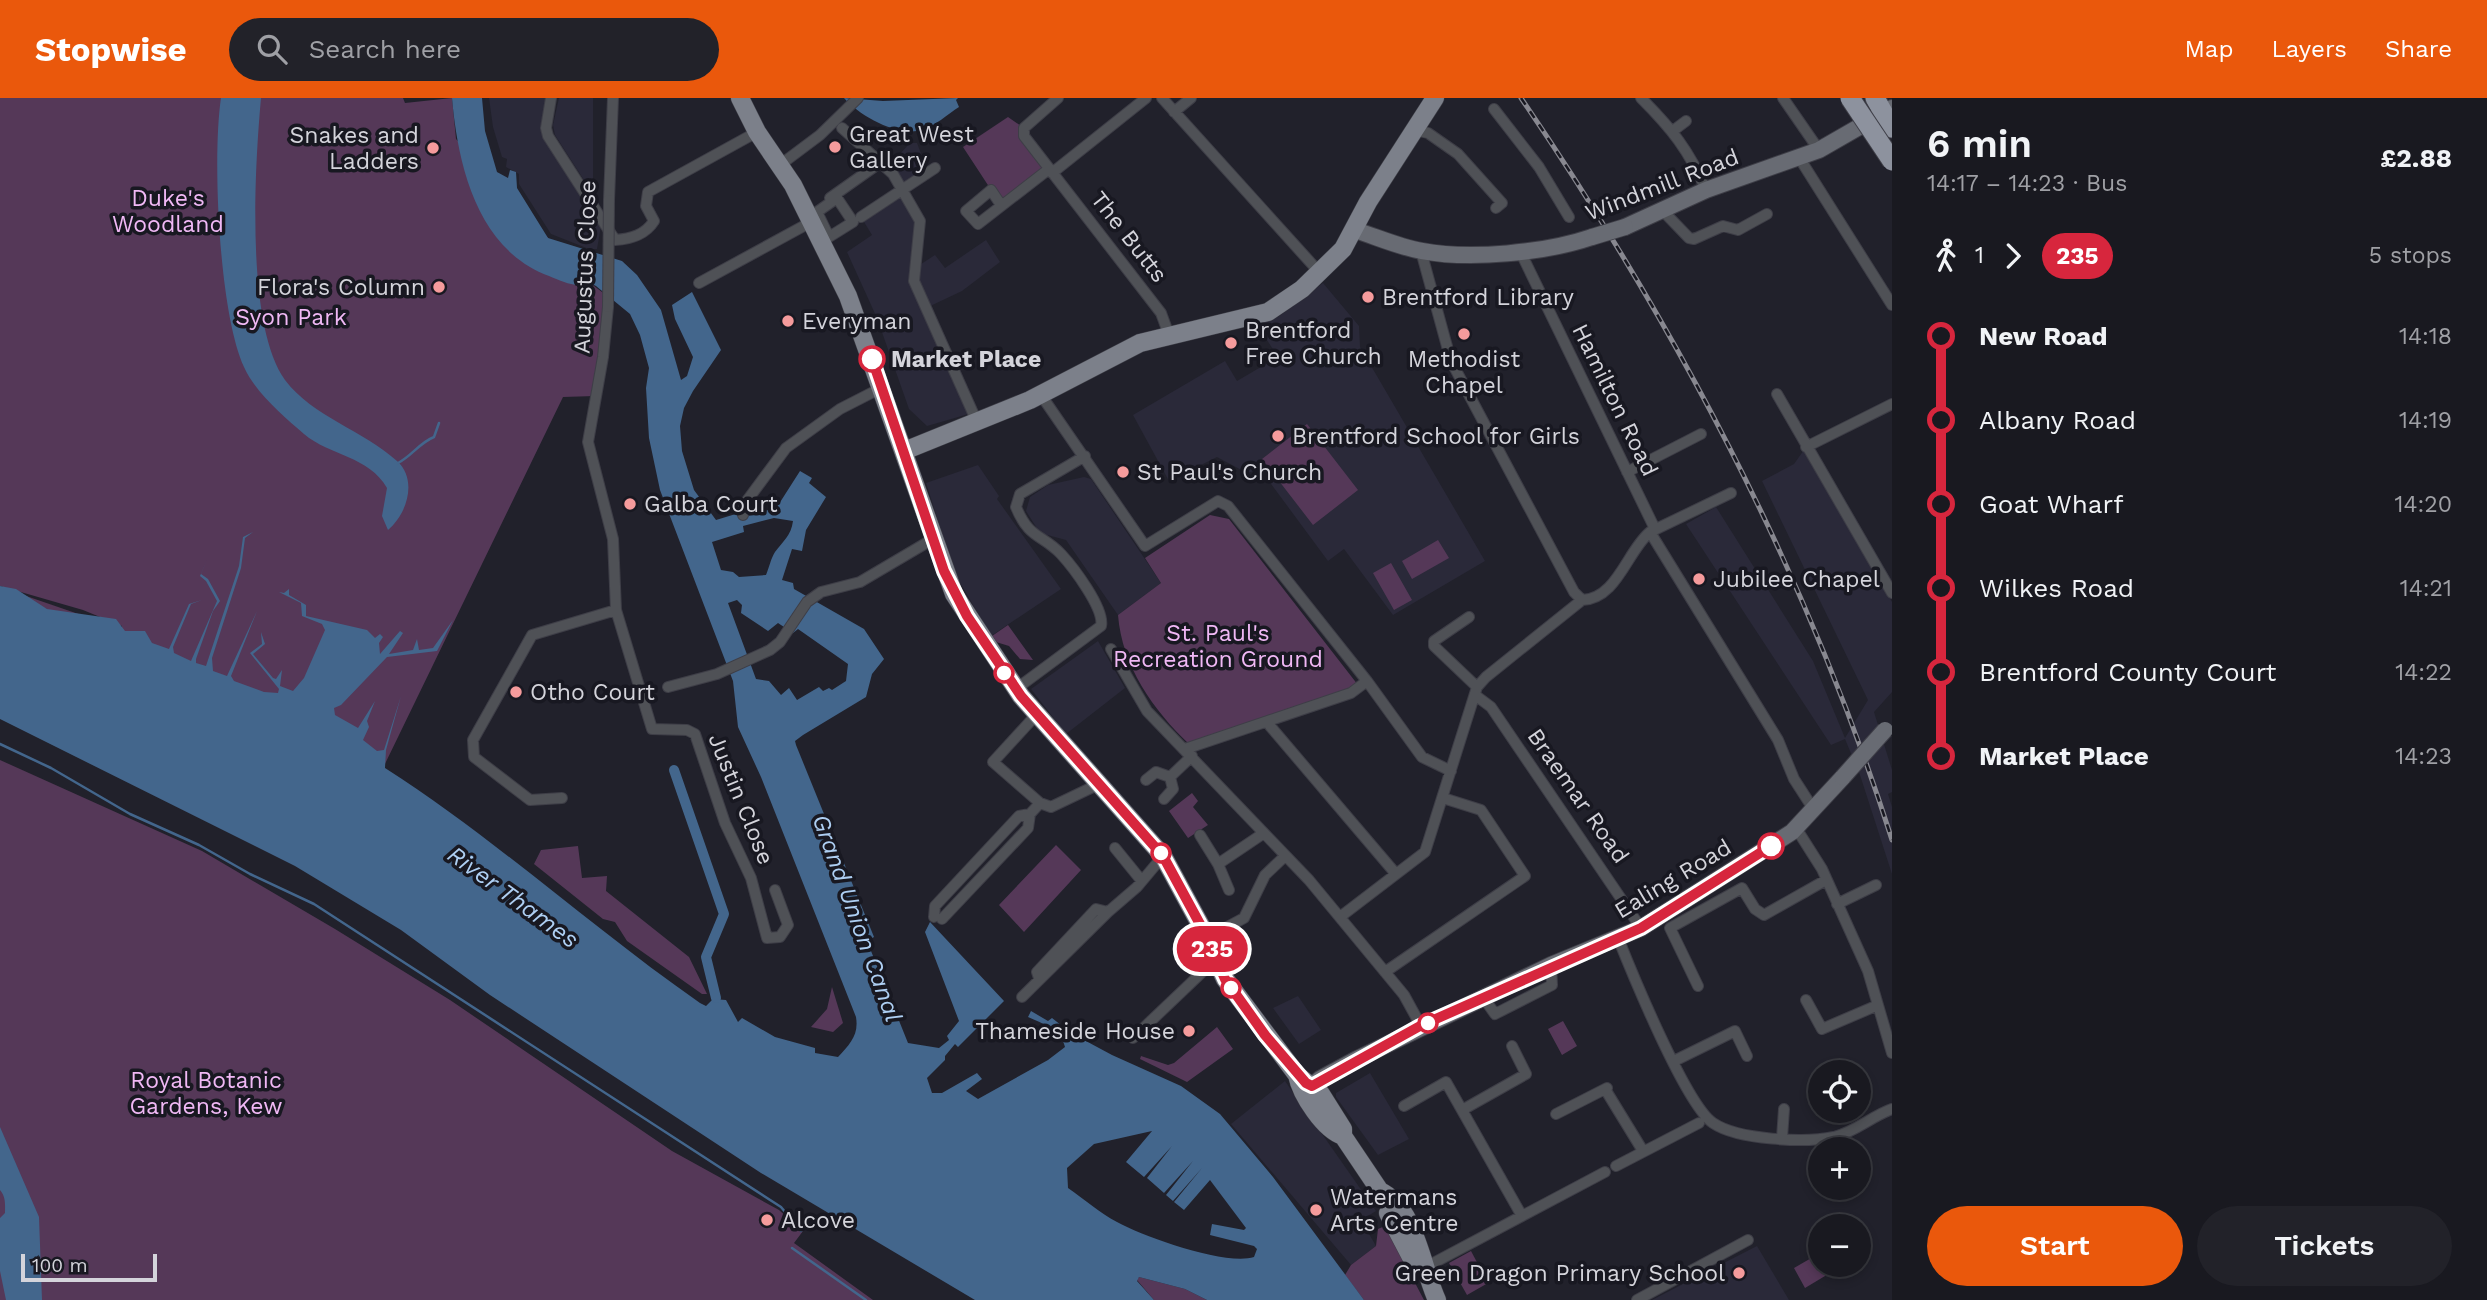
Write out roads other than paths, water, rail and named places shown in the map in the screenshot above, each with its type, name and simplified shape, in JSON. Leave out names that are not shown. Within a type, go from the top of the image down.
[{"type":"highway","points":[[1843,98],[1892,171]]},
{"type":"highway","points":[[1850,98],[1892,161]]},
{"type":"highway","points":[[1864,98],[1892,141]]},
{"type":"main road","points":[[740,98],[757,132],[780,165],[809,218],[851,303],[883,387],[954,594],[1036,715],[1163,856],[1241,1003],[1306,1087],[1335,1133],[1343,1136],[1380,1191],[1390,1196],[1420,1244],[1424,1268],[1437,1300]]},
{"type":"main road","points":[[904,451],[1041,395],[1140,343],[1268,312],[1320,273],[1343,249],[1368,202],[1435,98]]},
{"type":"main road","name":"Windmill Road","points":[[1355,230],[1421,251],[1457,254],[1520,251],[1592,237],[1625,227],[1706,190],[1800,159],[1885,112]]},
{"type":"main road","name":"Ealing Road","points":[[1306,1087],[1420,1026],[1551,965],[1641,928],[1796,828],[1888,726]]},
{"type":"street","points":[[551,98],[546,128],[548,136],[615,240],[629,240],[656,225],[646,206],[648,192],[757,132]]},
{"type":"street","name":"Augustus Close","points":[[613,98],[610,121],[608,307],[603,357],[588,442],[613,539],[616,610]]},
{"type":"street","points":[[780,165],[820,135],[859,98]]},
{"type":"street","name":"The Butts","points":[[1058,98],[1023,132],[1050,171],[1161,313],[1169,335]]},
{"type":"street","points":[[1001,205],[1146,98]]},
{"type":"street","points":[[1161,98],[1320,273]]},
{"type":"street","points":[[1174,113],[1191,98]]},
{"type":"street","points":[[1641,98],[1674,130],[1694,162],[1706,190]]},
{"type":"street","points":[[1783,98],[1819,150]]},
{"type":"street","points":[[1494,109],[1539,167],[1569,217]]},
{"type":"street","points":[[1674,130],[1686,121]]},
{"type":"street","points":[[842,128],[881,162],[902,189],[920,221],[914,281],[977,422]]},
{"type":"street","points":[[1414,130],[1428,133],[1458,155],[1502,203],[1496,208]]},
{"type":"street","points":[[1800,159],[1892,305]]},
{"type":"street","points":[[699,282],[809,218],[881,162]]},
{"type":"street","points":[[861,218],[935,168]]},
{"type":"street","points":[[1663,211],[1689,238],[1694,239],[1723,226],[1738,230],[1767,214]]},
{"type":"street","points":[[1421,251],[1451,361],[1522,498],[1574,592],[1582,600]]},
{"type":"street","name":"Hamilton Road","points":[[1520,251],[1627,472],[1652,530],[1779,740],[1794,779],[1814,810]]},
{"type":"street","points":[[743,515],[743,506],[786,448],[840,409],[883,387]]},
{"type":"street","points":[[1777,394],[1892,593]]},
{"type":"street","points":[[1041,395],[1138,539],[1149,546],[1218,501],[1223,502],[1367,681],[1422,757],[1451,771]]},
{"type":"street","points":[[1806,447],[1892,404]]},
{"type":"street","points":[[1627,472],[1701,435]]},
{"type":"street","points":[[1016,689],[1099,629],[1102,616],[1096,604],[1061,554],[1031,533],[1015,503],[1020,494],[1085,457]]},
{"type":"street","points":[[1340,917],[1425,852],[1476,691],[1494,668],[1582,600],[1589,600],[1619,578],[1632,552],[1652,530],[1731,493]]},
{"type":"street","points":[[668,687],[724,670],[770,650],[787,632],[807,602],[831,587],[860,582],[933,539]]},
{"type":"street","points":[[562,798],[530,800],[474,757],[473,740],[532,635],[616,610]]},
{"type":"street","name":"Justin Close","points":[[616,610],[652,729],[661,732],[687,730],[695,734],[725,823],[751,877],[767,938],[780,937],[788,925],[775,890]]},
{"type":"street","name":"Braemar Road","points":[[1469,617],[1434,641],[1434,646],[1491,708],[1641,928]]},
{"type":"street","points":[[1111,649],[1147,712],[1189,752],[1340,917],[1404,995],[1420,1026]]},
{"type":"street","points":[[1170,777],[1189,752],[1351,693],[1367,681]]},
{"type":"street","points":[[1036,715],[993,762],[1041,803],[1051,807],[1097,785]]},
{"type":"street","points":[[1270,726],[1396,874]]},
{"type":"street","points":[[1146,780],[1156,772],[1170,777]]},
{"type":"street","points":[[1164,799],[1173,789],[1170,777]]},
{"type":"street","points":[[1385,972],[1525,876],[1481,810],[1443,798]]},
{"type":"street","points":[[938,918],[935,906],[1019,816],[1030,814],[1041,803]]},
{"type":"street","points":[[1796,828],[1826,880],[1868,971],[1892,1053]]},
{"type":"street","points":[[1218,864],[1264,833]]},
{"type":"street","points":[[1200,835],[1218,864],[1229,890]]},
{"type":"street","points":[[1115,848],[1141,880]]},
{"type":"street","points":[[1022,997],[1039,978],[1037,972],[1096,909],[1110,911],[1137,887],[1163,856]]},
{"type":"street","points":[[1207,938],[1244,918],[1265,875],[1285,856]]},
{"type":"street","name":"Ealing Road","points":[[1698,986],[1670,928],[1742,888],[1755,909],[1764,915],[1826,880]]},
{"type":"street","points":[[1836,904],[1876,885]]},
{"type":"street","points":[[1618,938],[1693,1098],[1706,1117],[1716,1125],[1748,1136],[1833,1137],[1892,1109]]},
{"type":"street","points":[[1133,1038],[1216,959]]},
{"type":"street","points":[[1806,1000],[1822,1029],[1878,1005]]},
{"type":"street","points":[[1674,1061],[1735,1031],[1747,1056]]},
{"type":"street","points":[[1464,1109],[1526,1074],[1512,1046]]},
{"type":"street","points":[[1404,1105],[1446,1082],[1464,1109],[1522,1216]]},
{"type":"street","points":[[1556,1114],[1606,1088],[1643,1151]]},
{"type":"street","points":[[1782,1138],[1784,1109]]},
{"type":"street","points":[[1616,1166],[1699,1123]]},
{"type":"street","points":[[1424,1268],[1605,1172]]},
{"type":"street","points":[[1637,1300],[1748,1240]]},
{"type":"water","points":[[221,98],[261,98],[255,202],[256,244],[258,284],[272,355],[285,380],[296,393],[324,414],[384,450],[403,469],[407,478],[408,497],[400,515],[388,530],[382,516],[387,488],[379,477],[360,463],[304,434],[262,394],[244,367],[235,342],[223,274],[217,158]]},
{"type":"water","points":[[452,98],[482,98],[485,131],[497,172],[508,178],[510,170],[516,172],[517,188],[548,238],[622,261],[637,275],[661,310],[681,380],[687,376],[693,357],[675,319],[672,305],[692,292],[721,350],[684,408],[680,426],[682,451],[694,490],[716,520],[739,513],[742,518],[777,507],[800,471],[812,478],[809,483],[826,497],[806,530],[802,551],[792,549],[782,580],[793,583],[794,589],[864,629],[884,659],[872,674],[866,697],[803,735],[795,741],[796,745],[874,937],[867,941],[908,1043],[939,1048],[949,1040],[947,1036],[959,1021],[925,932],[930,922],[1004,1001],[958,1047],[955,1044],[945,1056],[945,1060],[927,1078],[932,1093],[942,1093],[977,1073],[982,1079],[966,1091],[978,1099],[1048,1060],[1065,1047],[1063,1041],[1051,1028],[1028,1017],[1031,1011],[1048,1021],[1052,1018],[1071,1033],[1112,1055],[1181,1086],[1220,1114],[1273,1177],[1364,1300],[1207,1300],[1185,1289],[1139,1277],[1137,1281],[1154,1300],[975,1300],[761,1173],[490,995],[401,930],[295,866],[0,719],[0,586],[16,589],[47,609],[116,619],[125,631],[145,631],[152,643],[169,649],[189,604],[202,600],[191,604],[173,647],[174,653],[191,661],[217,601],[206,581],[200,576],[207,560],[201,574],[208,579],[220,601],[213,611],[196,659],[196,663],[206,666],[239,566],[243,537],[253,532],[245,538],[241,568],[212,658],[213,671],[227,676],[257,611],[231,676],[234,681],[264,692],[278,693],[279,689],[250,653],[262,644],[261,632],[265,644],[253,654],[273,678],[276,679],[282,670],[280,686],[293,691],[304,678],[325,630],[322,624],[302,616],[301,603],[279,592],[284,593],[289,589],[289,595],[306,605],[306,616],[367,630],[375,638],[380,634],[383,637],[379,643],[380,654],[400,631],[403,633],[389,654],[413,650],[417,639],[419,650],[433,648],[453,620],[437,651],[387,657],[341,705],[334,708],[335,715],[358,728],[375,701],[363,740],[377,751],[384,750],[401,696],[386,750],[385,768],[466,824],[700,1003],[706,1006],[713,999],[726,1000],[738,1022],[742,1018],[775,1037],[815,1048],[815,1053],[838,1057],[850,1043],[855,1034],[856,1017],[761,777],[738,727],[733,681],[660,490],[649,438],[646,388],[649,368],[640,335],[630,314],[596,286],[590,283],[569,284],[549,276],[525,264],[505,247],[476,203],[467,178]],"holes":[[[774,518],[793,521],[789,534],[774,554],[766,575],[739,577],[733,572],[721,570],[712,542],[744,532],[743,526]],[[737,600],[742,605],[741,613],[768,631],[778,623],[793,633],[798,629],[848,664],[846,681],[832,690],[829,688],[823,691],[819,687],[797,700],[789,688],[781,695],[769,681],[756,679],[728,603]],[[1152,1131],[1126,1162],[1144,1177],[1172,1146],[1147,1178],[1164,1193],[1193,1161],[1166,1195],[1173,1201],[1202,1168],[1174,1202],[1184,1210],[1210,1180],[1246,1228],[1244,1230],[1212,1224],[1210,1235],[1254,1246],[1257,1249],[1254,1257],[1241,1259],[1205,1254],[1165,1242],[1129,1228],[1098,1210],[1068,1188],[1067,1168],[1094,1144]]]},
{"type":"water","points":[[844,98],[883,101],[958,98],[956,100],[959,107],[932,126],[912,131],[891,128],[869,118]]},
{"type":"water","points":[[0,1127],[39,1217],[42,1300],[6,1300],[0,1271],[0,1218],[5,1213],[5,1207],[0,1190]]},
{"type":"waterway","points":[[398,463],[434,437],[439,423]]},
{"type":"waterway","points":[[0,744],[51,768],[130,814],[199,845],[250,874],[314,904],[781,1207],[801,1231]]},
{"type":"waterway","points":[[674,770],[724,914],[706,957],[716,998]]},
{"type":"waterway","points":[[792,1248],[866,1300]]},
{"type":"railway","points":[[1521,98],[1633,273],[1734,456],[1821,644],[1892,840]]},
{"type":"place","name":"Great West Gallery","points":[[835,147]]},
{"type":"place","name":"Snakes and Ladders","points":[[433,148]]},
{"type":"place","name":"Flora's Column","points":[[439,287]]},
{"type":"place","name":"Brentford Library","points":[[1368,297]]},
{"type":"place","name":"Everyman","points":[[788,321]]},
{"type":"place","name":"Methodist Chapel","points":[[1464,334]]},
{"type":"place","name":"Brentford Free Church","points":[[1231,343]]},
{"type":"place","name":"Market Place","points":[[872,359]]},
{"type":"place","name":"Brentford School for Girls","points":[[1278,436]]},
{"type":"place","name":"St Paul's Church","points":[[1123,472]]},
{"type":"place","name":"Galba Court","points":[[630,504]]},
{"type":"place","name":"Jubilee Chapel","points":[[1699,579]]},
{"type":"place","name":"Otho Court","points":[[516,692]]},
{"type":"place","name":"Thameside House","points":[[1189,1031]]},
{"type":"place","name":"Watermans Arts Centre","points":[[1316,1210]]},
{"type":"place","name":"Alcove","points":[[767,1220]]},
{"type":"place","name":"Green Dragon Primary School","points":[[1739,1273]]},
{"type":"park label","name":"Duke's Woodland","points":[[168,211]]},
{"type":"park label","name":"Syon Park","points":[[291,317]]},
{"type":"park label","name":"St. Paul's Recreation Ground","points":[[1218,646]]},
{"type":"park label","name":"Royal Botanic Gardens, Kew","points":[[206,1093]]},
{"type":"water label","name":"River Thames","points":[[513,897]]},
{"type":"water label","name":"Grand Union Canal","points":[[857,918]]}]
